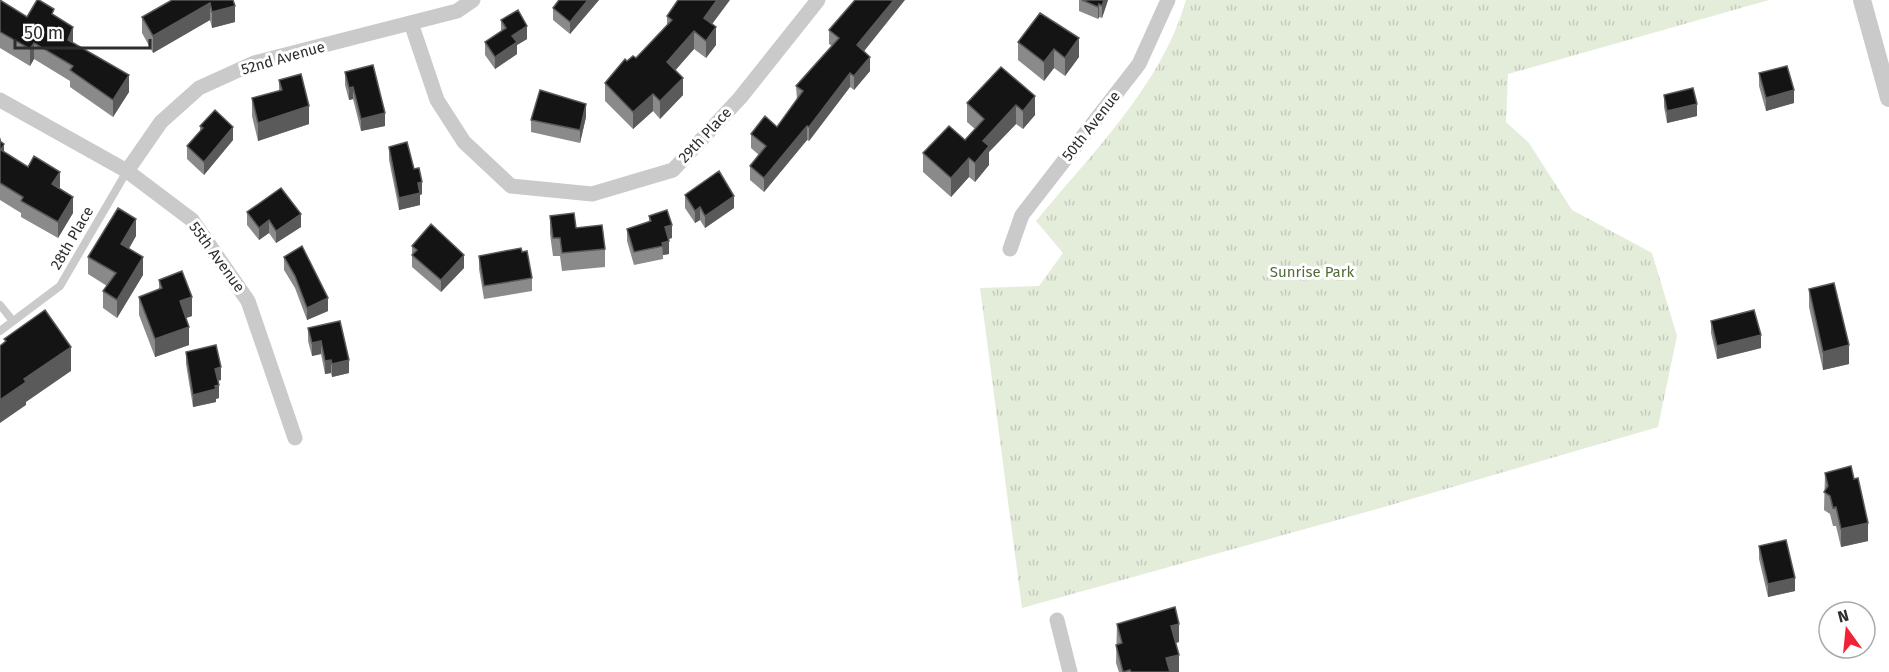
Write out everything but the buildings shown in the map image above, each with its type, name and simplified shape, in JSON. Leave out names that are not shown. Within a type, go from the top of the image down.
[{"type":"street","name":"52nd Avenue","points":[[128,171],[161,122],[199,88],[254,63],[457,11],[473,0]]},
{"type":"street","name":"29th Place","points":[[411,23],[436,100],[464,142],[511,186],[592,194],[673,170],[740,98],[818,0]]},
{"type":"street","name":"50th Avenue","points":[[1010,249],[1022,215],[1139,64],[1168,0]]},
{"type":"street","points":[[1862,0],[1889,98]]},
{"type":"street","name":"55th Avenue","points":[[0,100],[128,171],[192,220],[249,301],[295,438]]},
{"type":"street","points":[[1057,620],[1070,672]]},
{"type":"lane","name":"28th Place","points":[[0,331],[60,285],[128,171]]},
{"type":"lane","points":[[0,304],[14,321]]},
{"type":"green space","name":"Sunrise Park","points":[[1186,0],[1769,0],[1508,74],[1506,122],[1529,143],[1572,210],[1652,253],[1677,336],[1658,427],[1377,509],[1022,608],[980,288],[1039,286],[1063,253],[1036,221],[1123,117],[1142,90],[1175,31]]}]
